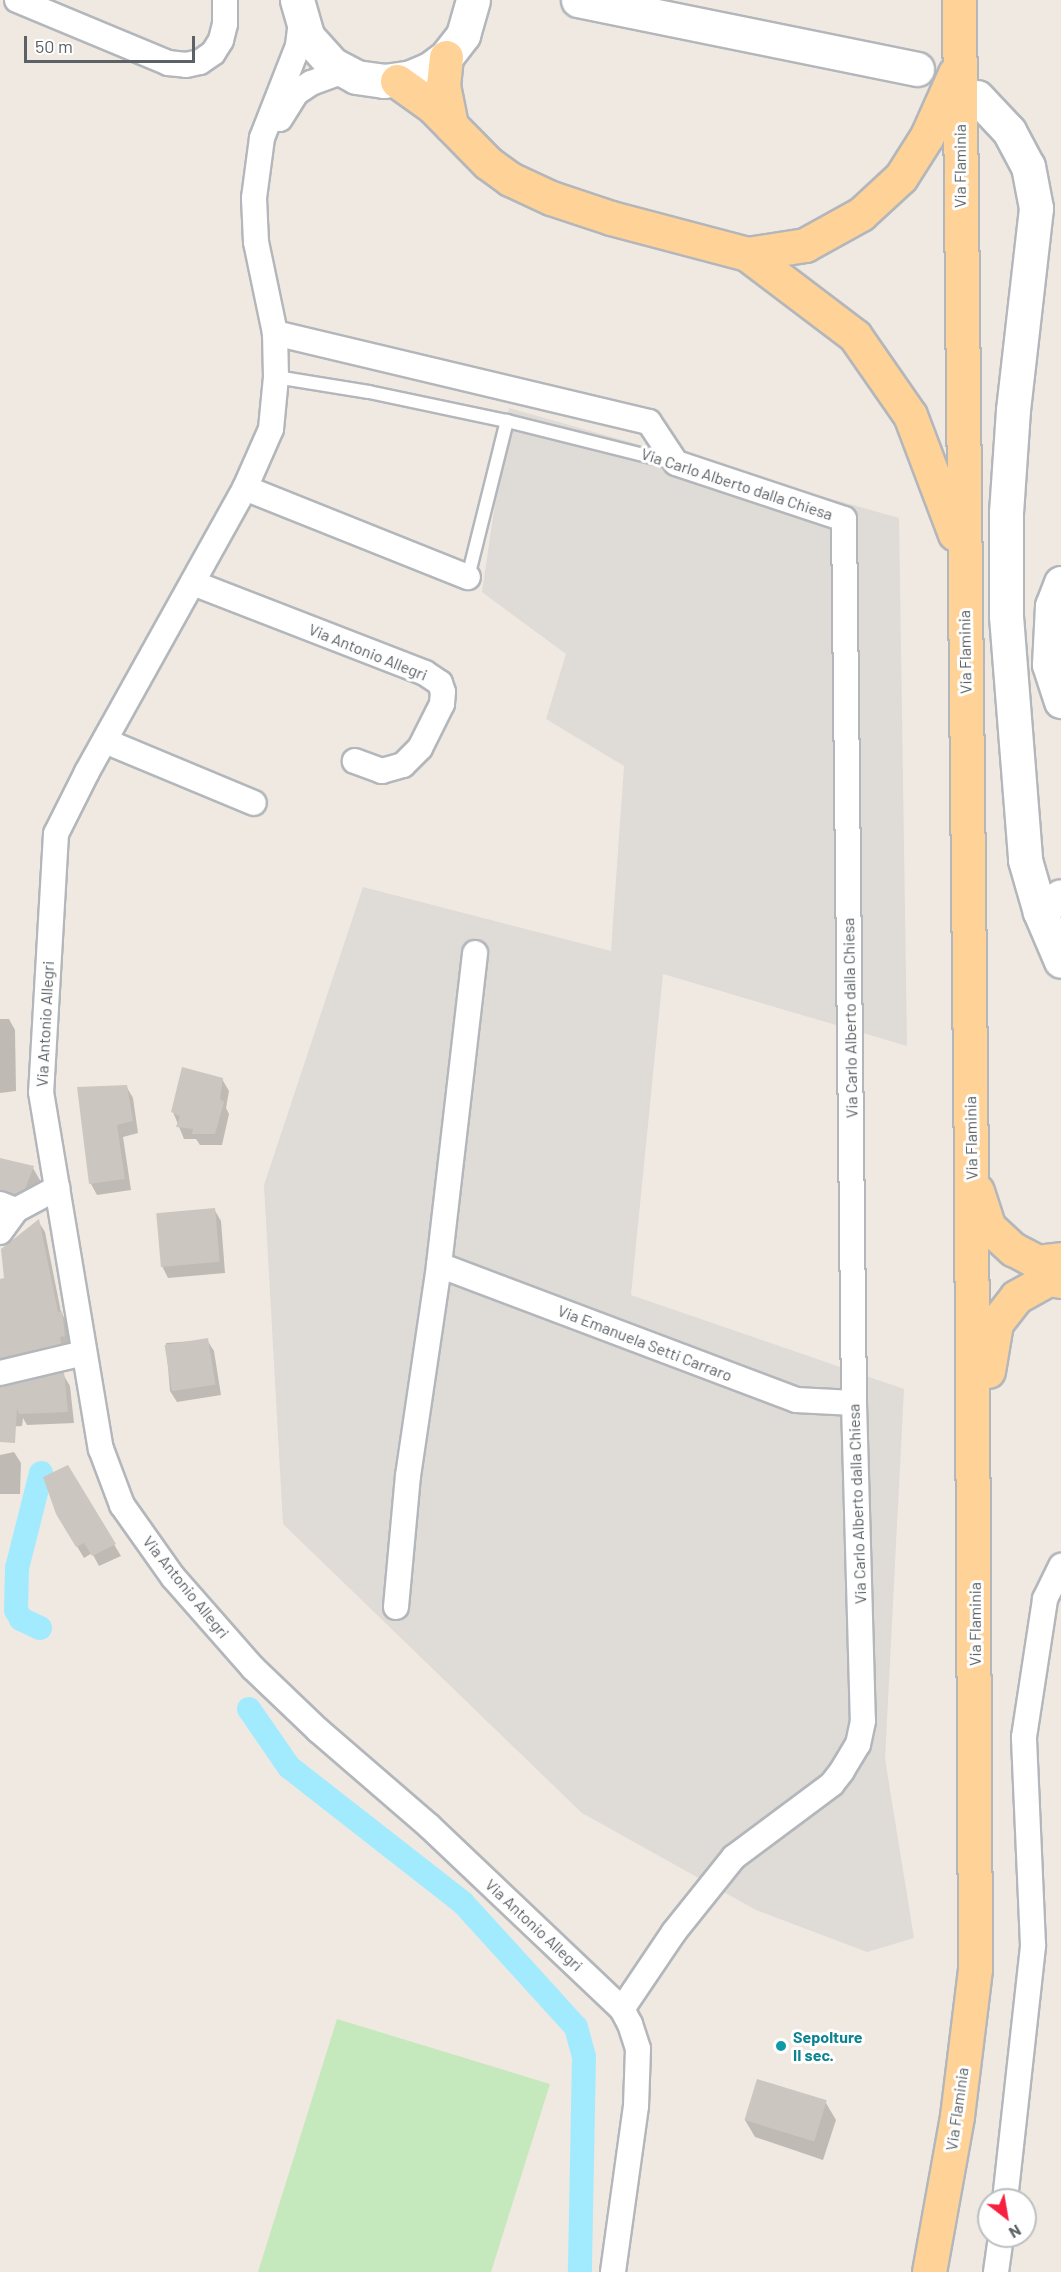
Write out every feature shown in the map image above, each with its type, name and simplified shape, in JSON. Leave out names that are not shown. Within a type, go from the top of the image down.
[{"type":"highway","name":"Via Flaminia","points":[[929,2272],[957,2116],[975,1969],[973,1418],[959,0]]},
{"type":"highway","points":[[446,57],[443,85],[451,125]]},
{"type":"highway","points":[[747,254],[805,245],[861,214],[901,177],[927,136],[960,63]]},
{"type":"highway","points":[[397,81],[416,93],[488,163],[510,178],[551,198],[611,218],[747,254],[855,336],[910,415],[964,555]]},
{"type":"highway","points":[[971,1172],[989,1227],[1013,1249],[1036,1262],[1061,1259]]},
{"type":"highway","points":[[973,1418],[987,1375],[996,1323],[1016,1297],[1049,1279],[1061,1281]]},
{"type":"main road","points":[[578,0],[917,69]]},
{"type":"main road","points":[[299,10],[316,49],[344,71],[370,80],[397,81],[430,69],[446,57],[460,40],[478,7]]},
{"type":"main road","points":[[977,97],[1009,131],[1028,166],[1036,208],[1012,421],[1006,512],[1006,616],[1024,860],[1051,904],[1061,961]]},
{"type":"street","points":[[18,0],[168,63],[186,65],[206,58],[221,40],[225,24],[225,0]]},
{"type":"street","points":[[254,198],[262,138],[298,46],[299,10]]},
{"type":"street","points":[[254,198],[267,151],[281,118],[296,93],[311,83],[344,71]]},
{"type":"street","name":"Via Antonio Allegri","points":[[254,198],[256,242],[275,333],[276,376],[271,429],[245,488],[56,834],[41,1092],[100,1449],[122,1505],[173,1577],[253,1668],[319,1731],[429,1826],[622,2009],[638,2049],[636,2106],[613,2272]]},
{"type":"street","points":[[275,333],[649,422],[676,463]]},
{"type":"street","name":"Via Carlo Alberto dalla Chiesa","points":[[622,2009],[674,1932],[734,1857],[832,1784],[849,1762],[858,1744],[863,1721],[854,1403],[844,519],[676,463]]},
{"type":"street","points":[[245,488],[468,577]]},
{"type":"street","name":"Via Antonio Allegri","points":[[193,583],[425,673],[440,682],[443,692],[442,704],[420,748],[403,765],[382,771],[355,761]]},
{"type":"street","points":[[1061,583],[1052,606],[1049,665],[1061,702]]},
{"type":"street","points":[[105,741],[254,803]]},
{"type":"street","points":[[396,1607],[408,1476],[439,1265],[475,953]]},
{"type":"street","points":[[0,1232],[8,1207],[57,1188]]},
{"type":"street","name":"Via Emanuela Setti Carraro","points":[[439,1265],[796,1400],[854,1403]]},
{"type":"street","points":[[0,1372],[84,1353]]},
{"type":"street","points":[[1006,2188],[1033,1945],[1024,1737],[1046,1599],[1061,1566]]},
{"type":"street","points":[[996,2272],[999,2248]]},
{"type":"lane","name":"Via Carlo Alberto dalla Chiesa","points":[[276,376],[369,392],[507,421],[646,453],[676,463]]},
{"type":"lane","points":[[468,577],[507,421]]},
{"type":"shaded area","points":[[509,408],[899,518],[907,1046],[663,974],[631,1295],[904,1389],[885,1759],[914,1938],[867,1952],[756,1910],[582,1813],[283,1524],[264,1185],[363,887],[611,951],[624,766],[546,719],[566,654],[482,592]]},
{"type":"green space","points":[[337,2019],[550,2084],[491,2272],[258,2272]]},
{"type":"building","points":[[182,1067],[223,1078],[220,1099],[224,1102],[215,1134],[192,1134],[193,1129],[176,1127],[180,1116],[171,1112]]},
{"type":"building","points":[[127,1085],[133,1121],[117,1125],[125,1179],[89,1184],[77,1087]]},
{"type":"building","points":[[0,1158],[34,1166],[25,1189],[15,1194],[0,1190]]},
{"type":"building","points":[[215,1208],[220,1262],[161,1267],[156,1213]]},
{"type":"building","points":[[39,1219],[58,1312],[62,1311],[65,1336],[60,1337],[61,1344],[0,1358],[0,1279],[4,1278],[1,1249]]},
{"type":"building","points":[[208,1338],[215,1384],[172,1391],[165,1345]]},
{"type":"building","points":[[64,1372],[68,1412],[19,1414],[17,1408],[15,1443],[0,1442],[0,1387]]},
{"type":"building","points":[[68,1465],[116,1544],[92,1556],[84,1543],[76,1547],[56,1514],[43,1477]]},
{"type":"building","points":[[757,2079],[827,2100],[814,2141],[744,2120]]},
{"type":"waterway","points":[[40,1628],[21,1619],[16,1610],[17,1568],[41,1473]]},
{"type":"waterway","points":[[249,1709],[289,1767],[463,1903],[576,2027],[584,2057],[580,2272]]},
{"type":"place","name":"Sepolture II sec.","points":[[781,2046]]}]
